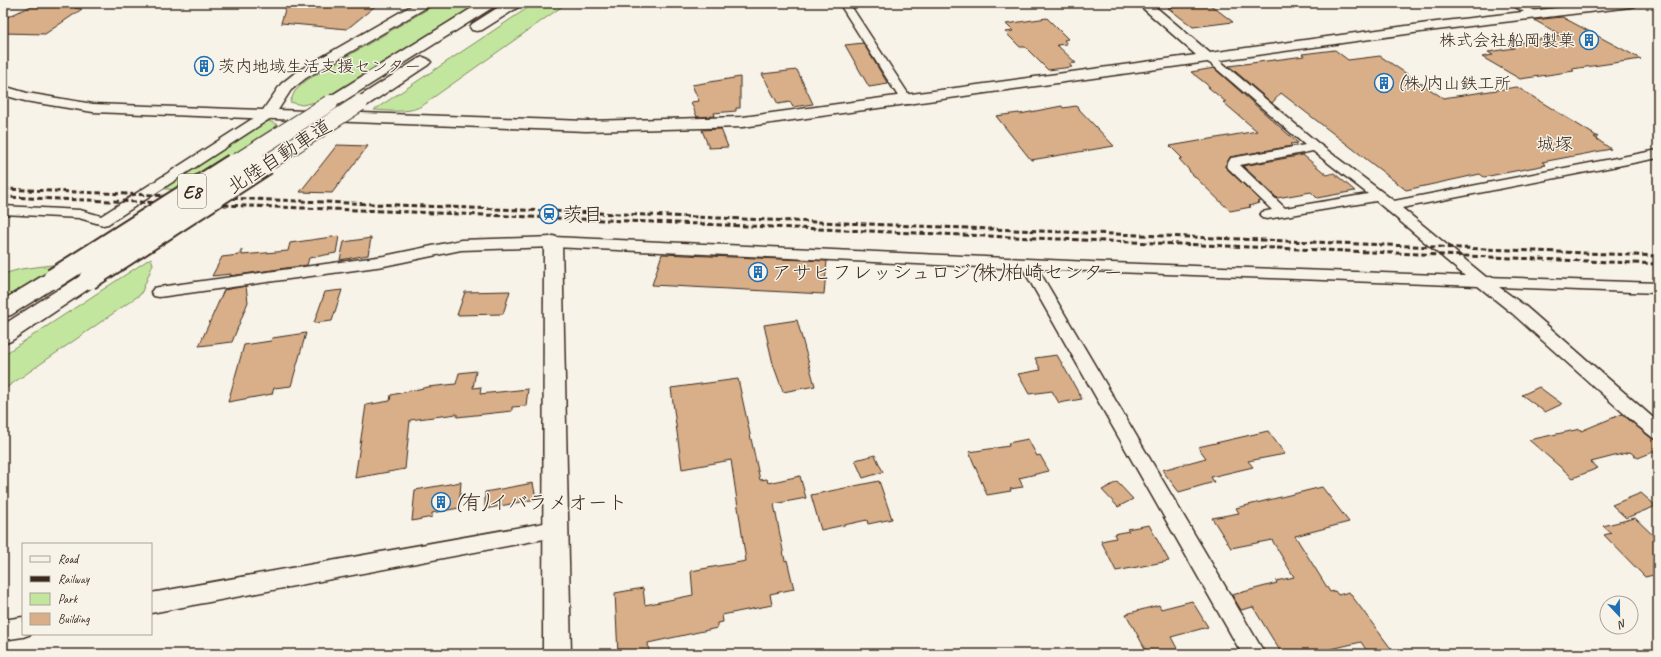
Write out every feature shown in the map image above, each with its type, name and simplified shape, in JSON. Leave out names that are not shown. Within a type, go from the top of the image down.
[{"type":"highway","name":"北陸自動車道","points":[[3,310],[490,3]]},
{"type":"highway","points":[[457,41],[515,3]]},
{"type":"highway","name":"北陸自動車道","points":[[3,336],[437,53]]},
{"type":"street","points":[[3,210],[80,214],[104,221],[267,115],[286,87],[301,75],[426,3]]},
{"type":"street","points":[[844,3],[907,101]]},
{"type":"street","points":[[1144,3],[1207,58],[1215,62],[1315,147],[1379,196],[1463,267],[1519,310],[1658,432]]},
{"type":"street","points":[[1514,3],[1535,14]]},
{"type":"street","points":[[3,90],[25,97],[93,108],[564,125],[657,125],[743,122],[907,101],[1428,27],[1631,3]]},
{"type":"street","points":[[1282,212],[1233,166],[1236,161],[1315,147]]},
{"type":"street","points":[[1391,206],[1658,154]]},
{"type":"street","points":[[1267,215],[1379,196]]},
{"type":"street","points":[[159,292],[384,261],[461,245],[553,242],[1028,265],[1658,288]]},
{"type":"street","points":[[553,242],[554,529],[557,654]]},
{"type":"street","points":[[1028,265],[1254,654]]},
{"type":"street","points":[[152,603],[554,529]]},
{"type":"street","points":[[3,630],[22,627]]},
{"type":"green space","points":[[438,3],[479,3],[320,101],[302,105],[290,102],[295,91],[307,80]]},
{"type":"green space","points":[[535,3],[567,3],[418,108],[404,111],[374,110]]},
{"type":"green space","points":[[269,121],[278,125],[178,190],[155,188],[257,125]]},
{"type":"green space","points":[[151,258],[153,264],[141,294],[3,390],[3,355]]},
{"type":"green space","points":[[59,264],[3,299],[3,274],[21,269]]},
{"type":"building","points":[[287,3],[379,3],[347,29],[281,23]]},
{"type":"building","points":[[1208,3],[1233,22],[1193,27],[1168,8]]},
{"type":"building","points":[[36,4],[80,5],[75,8],[82,9],[45,34],[3,33],[3,19]]},
{"type":"building","points":[[1562,17],[1641,59],[1572,69],[1574,71],[1520,79],[1482,57],[1493,55],[1488,52],[1514,48],[1508,45],[1561,35],[1534,20]]},
{"type":"building","points":[[1047,18],[1068,39],[1064,40],[1067,44],[1057,45],[1076,63],[1069,64],[1072,67],[1048,70],[1025,47],[1020,47],[1005,32],[1013,31],[1006,24]]},
{"type":"building","points":[[863,43],[888,84],[869,87],[845,45]]},
{"type":"building","points":[[1335,50],[1348,60],[1380,56],[1443,98],[1517,87],[1598,137],[1594,137],[1611,149],[1542,162],[1546,165],[1484,177],[1480,174],[1406,190],[1281,93],[1272,103],[1229,66],[1304,56],[1302,54]]},
{"type":"building","points":[[1214,68],[1298,143],[1290,144],[1292,146],[1230,157],[1225,167],[1261,201],[1249,206],[1251,207],[1230,211],[1189,171],[1179,159],[1182,158],[1170,146],[1257,131],[1223,102],[1226,102],[1208,87],[1210,87],[1191,72]]},
{"type":"building","points":[[797,70],[813,104],[793,107],[790,102],[778,104],[762,74]]},
{"type":"building","points":[[740,77],[740,108],[736,108],[736,111],[714,113],[715,116],[697,117],[691,102],[699,101],[692,85]]},
{"type":"building","points":[[1062,106],[1063,108],[1076,106],[1114,146],[1031,160],[996,116],[1020,114]]},
{"type":"building","points":[[721,129],[728,147],[709,148],[702,130]]},
{"type":"building","points":[[337,145],[368,146],[332,193],[300,192]]},
{"type":"building","points":[[1303,155],[1327,175],[1334,173],[1355,191],[1317,198],[1311,192],[1277,198],[1243,166]]},
{"type":"building","points":[[339,236],[336,253],[309,258],[307,265],[230,276],[231,274],[212,276],[222,257],[239,255],[242,249],[242,255],[288,251],[290,243]]},
{"type":"building","points":[[371,238],[368,255],[340,260],[344,242]]},
{"type":"building","name":"アサヒフレッシュロジ(株)柏崎センター","points":[[662,254],[827,261],[824,294],[652,285]]},
{"type":"building","points":[[246,286],[248,302],[232,342],[199,346],[224,290]]},
{"type":"building","points":[[342,290],[332,321],[314,323],[325,292]]},
{"type":"building","points":[[510,291],[503,314],[457,315],[465,292]]},
{"type":"building","points":[[797,320],[815,386],[783,392],[773,364],[764,325]]},
{"type":"building","points":[[306,333],[291,386],[274,388],[272,394],[228,402],[244,345],[271,341],[272,338]]},
{"type":"building","points":[[1057,355],[1082,399],[1059,403],[1052,391],[1029,394],[1018,374],[1041,370],[1035,358]]},
{"type":"building","points":[[476,371],[473,388],[481,387],[480,394],[528,389],[526,406],[512,407],[512,411],[457,417],[457,414],[410,420],[405,469],[355,478],[366,405],[390,401],[391,395],[428,387],[456,384],[459,373]]},
{"type":"building","points":[[738,379],[760,480],[767,479],[768,483],[800,476],[806,498],[774,504],[785,561],[787,560],[794,589],[770,594],[772,605],[722,615],[723,622],[717,623],[717,628],[648,643],[649,652],[640,654],[618,654],[615,593],[643,588],[645,605],[693,595],[691,571],[746,561],[731,460],[682,469],[671,388]]},
{"type":"building","points":[[1539,387],[1562,404],[1545,412],[1522,395]]},
{"type":"building","points":[[1622,414],[1651,438],[1658,440],[1658,450],[1638,458],[1630,452],[1591,462],[1598,468],[1573,478],[1529,440],[1580,429],[1581,431]]},
{"type":"building","points":[[1268,431],[1285,454],[1248,461],[1253,467],[1211,477],[1214,482],[1179,492],[1162,470],[1206,458],[1198,447]]},
{"type":"building","points":[[1028,439],[1037,456],[1040,455],[1049,471],[1019,478],[1023,487],[1010,489],[1011,491],[987,495],[969,452],[1009,446],[1008,443]]},
{"type":"building","points":[[875,455],[883,472],[863,478],[855,460]]},
{"type":"building","points":[[879,481],[892,519],[868,524],[867,520],[821,530],[811,495]]},
{"type":"building","name":"(有)イバラメオート","points":[[461,482],[459,508],[432,513],[432,517],[412,521],[415,490]]},
{"type":"building","points":[[1117,482],[1133,499],[1118,507],[1102,490]]},
{"type":"building","points":[[533,483],[536,499],[485,509],[485,492]]},
{"type":"building","points":[[1322,487],[1349,522],[1295,536],[1330,592],[1335,591],[1338,595],[1349,592],[1395,654],[1369,654],[1361,642],[1310,654],[1282,654],[1253,607],[1241,610],[1232,595],[1294,577],[1272,540],[1231,548],[1212,518],[1239,513],[1236,508]]},
{"type":"building","points":[[1641,493],[1656,506],[1626,518],[1612,505]]},
{"type":"building","points":[[1635,518],[1658,540],[1658,574],[1645,577],[1604,535],[1611,533],[1603,526]]},
{"type":"building","points":[[1149,525],[1169,561],[1116,571],[1101,541],[1116,538],[1114,534],[1129,531],[1127,529]]},
{"type":"building","points":[[1192,601],[1208,627],[1171,637],[1180,654],[1148,654],[1126,614],[1159,605],[1161,609]]},
{"type":"railway","points":[[3,189],[1658,256]]},
{"type":"railway","points":[[3,197],[412,212],[1658,264]]},
{"type":"place","name":"株式会社船岡製菓","points":[[1589,40]]},
{"type":"place","name":"茨内地域生活支援センター","points":[[204,66]]},
{"type":"place","name":"(株)内山鉄工所","points":[[1384,83]]},
{"type":"place","name":"茨目","points":[[549,214]]},
{"type":"place","name":"アサヒフレッシュロジ(株)柏崎センター","points":[[758,272]]},
{"type":"place","name":"(有)イバラメオート","points":[[441,502]]},
{"type":"district","name":"城塚","points":[[1555,144]]}]
